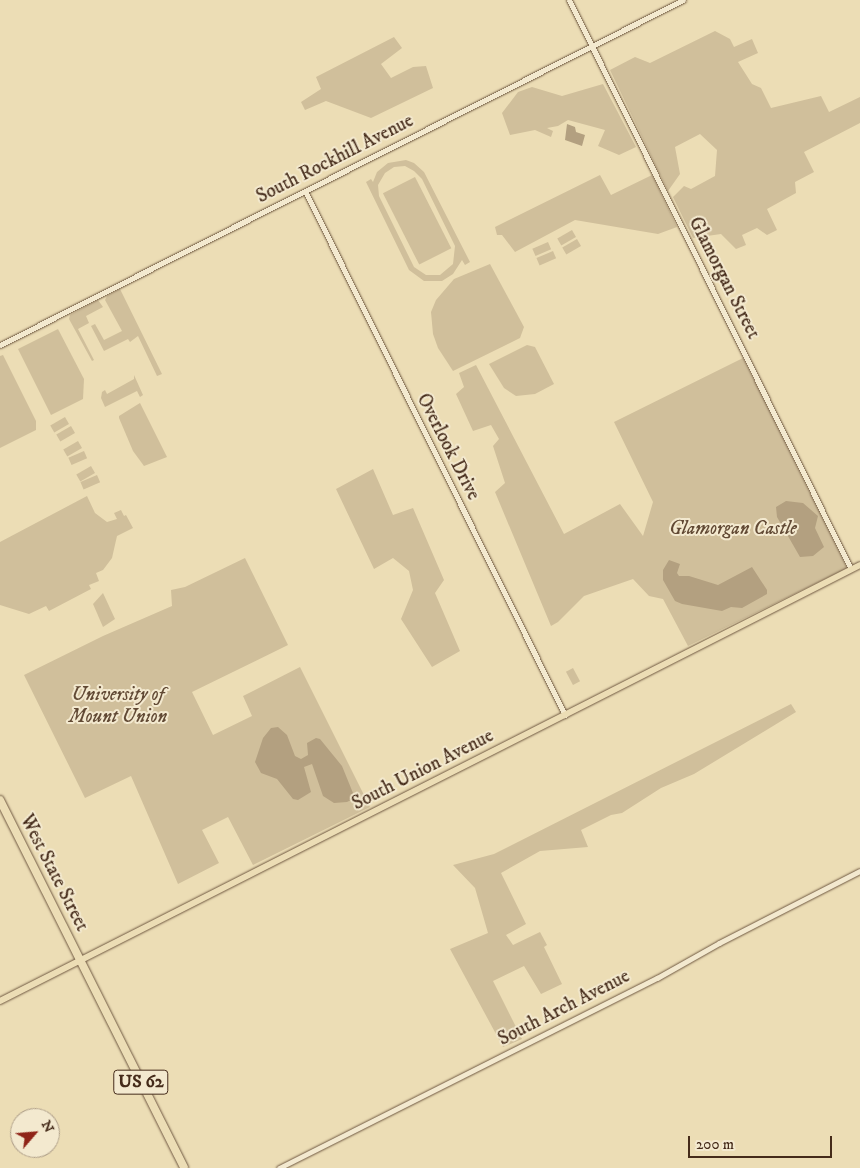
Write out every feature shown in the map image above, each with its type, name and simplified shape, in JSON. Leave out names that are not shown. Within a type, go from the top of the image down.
[{"type":"highway","name":"West State Street","points":[[0,800],[79,960]]},
{"type":"highway","name":"US 62","points":[[79,960],[184,1168]]},
{"type":"main road","name":"South Union Avenue","points":[[0,1000],[860,565]]},
{"type":"street","name":"Glamorgan Street","points":[[568,0],[851,570]]},
{"type":"street","name":"South Rockhill Avenue","points":[[0,345],[682,0]]},
{"type":"street","name":"Overlook Drive","points":[[305,191],[565,715]]},
{"type":"street","name":"South Arch Avenue","points":[[280,1168],[657,978],[719,943],[860,872]]},
{"type":"green space","points":[[715,31],[730,39],[734,47],[752,39],[758,53],[738,62],[752,84],[761,88],[771,108],[821,96],[829,112],[860,97],[860,123],[804,152],[814,172],[795,182],[796,193],[767,209],[777,230],[767,235],[757,228],[742,235],[746,245],[736,249],[721,234],[693,238],[673,197],[684,186],[691,189],[715,176],[717,150],[700,134],[675,147],[680,174],[668,191],[610,70],[635,57],[650,63]]},
{"type":"green space","points":[[394,37],[402,48],[381,64],[391,78],[413,67],[426,66],[433,88],[371,118],[326,101],[305,110],[301,102],[321,89],[316,77]]},
{"type":"green space","points":[[603,84],[636,147],[619,155],[598,146],[605,130],[568,120],[558,126],[547,128],[553,131],[551,137],[535,130],[510,135],[502,113],[518,92],[532,87],[562,96]]},
{"type":"green space","points":[[406,160],[414,163],[424,172],[470,262],[465,265],[462,260],[453,274],[442,281],[424,281],[409,270],[366,182],[371,179],[373,182],[377,172],[388,163]],"holes":[[[405,166],[422,179],[455,246],[453,264],[440,275],[426,275],[414,267],[379,196],[378,185],[385,173],[394,167]]]},
{"type":"green space","points":[[600,175],[611,195],[652,175],[677,227],[658,234],[575,220],[515,252],[502,235],[497,235],[495,227]]},
{"type":"green space","points":[[415,177],[451,248],[419,265],[383,193]]},
{"type":"green space","points":[[572,230],[576,237],[561,245],[557,238]]},
{"type":"green space","points":[[577,239],[581,246],[566,254],[562,248]]},
{"type":"green space","points":[[548,242],[551,249],[535,256],[532,249]]},
{"type":"green space","points":[[553,251],[556,258],[540,265],[536,258]]},
{"type":"green space","points":[[490,264],[524,327],[520,338],[453,371],[438,348],[433,334],[431,312],[436,300],[454,279]]},
{"type":"green space","points":[[120,289],[162,374],[157,376],[138,336],[130,342],[128,339],[104,351],[91,326],[95,324],[104,340],[122,331],[105,300],[107,296]]},
{"type":"green space","points":[[98,300],[103,307],[86,316],[89,323],[78,329],[94,360],[92,361],[69,319],[70,315]]},
{"type":"green space","points":[[58,329],[84,379],[83,399],[51,415],[18,349]]},
{"type":"green space","points":[[527,345],[535,347],[554,384],[535,394],[516,396],[504,388],[489,364]]},
{"type":"green space","points":[[3,355],[36,421],[36,430],[0,448],[0,356]]},
{"type":"green space","name":"Glamorgan Castle","points":[[743,358],[847,568],[688,646],[663,599],[649,596],[633,579],[584,596],[558,622],[551,626],[495,492],[505,483],[493,446],[499,439],[491,425],[473,431],[456,394],[464,387],[459,373],[476,365],[564,534],[620,504],[643,536],[653,502],[614,422]]},
{"type":"green space","points":[[134,375],[143,395],[140,397],[137,391],[105,407],[101,398],[102,392],[105,390],[107,394],[134,379]]},
{"type":"green space","points":[[140,403],[167,457],[144,466],[133,451],[119,418],[119,416]]},
{"type":"green space","points":[[65,417],[69,424],[54,432],[50,426]]},
{"type":"green space","points":[[71,426],[75,433],[60,441],[56,434]]},
{"type":"green space","points":[[78,441],[82,448],[67,456],[63,450]]},
{"type":"green space","points":[[84,451],[87,458],[71,465],[68,458]]},
{"type":"green space","points":[[91,466],[95,473],[80,481],[76,474]]},
{"type":"green space","points":[[373,469],[393,515],[413,508],[444,580],[435,593],[460,651],[432,667],[401,619],[413,590],[409,571],[393,558],[374,569],[336,489]]},
{"type":"green space","points":[[97,475],[100,482],[84,489],[80,482]]},
{"type":"green space","points":[[87,496],[95,513],[107,522],[117,519],[114,513],[121,510],[133,528],[117,536],[112,558],[103,570],[96,573],[99,581],[89,585],[91,589],[49,611],[46,606],[29,614],[0,605],[0,542]]},
{"type":"green space","name":"University of Mount Union","points":[[245,558],[288,645],[192,692],[213,735],[252,716],[243,696],[300,667],[370,807],[253,865],[228,817],[202,830],[219,863],[178,884],[131,776],[85,798],[24,675],[103,636],[172,606],[171,590],[185,587]]},
{"type":"green space","points":[[103,593],[115,619],[103,627],[93,604]]},
{"type":"green space","points":[[573,668],[580,681],[573,685],[566,672]]},
{"type":"green space","points":[[791,704],[796,712],[694,774],[661,788],[622,813],[611,815],[581,830],[588,847],[540,851],[501,873],[526,924],[506,935],[513,945],[540,932],[547,945],[544,947],[562,984],[541,994],[524,966],[493,981],[522,1039],[503,1047],[450,949],[488,933],[475,888],[453,865],[494,854]]},
{"type":"shaded area","points":[[567,124],[575,127],[576,132],[585,135],[582,146],[565,140]]},
{"type":"shaded area","points":[[786,501],[803,503],[818,516],[815,528],[824,547],[813,556],[800,557],[777,517],[776,507]]},
{"type":"shaded area","points":[[669,560],[680,564],[677,573],[679,576],[689,576],[718,585],[752,567],[767,590],[767,594],[742,608],[731,607],[722,611],[682,604],[675,601],[663,580],[663,570]]},
{"type":"shaded area","points":[[278,727],[287,735],[295,756],[301,759],[308,755],[307,743],[316,738],[320,739],[342,766],[353,793],[351,800],[334,803],[323,796],[312,764],[304,767],[311,792],[298,800],[293,799],[277,779],[261,773],[255,762],[263,738],[271,728]]}]
